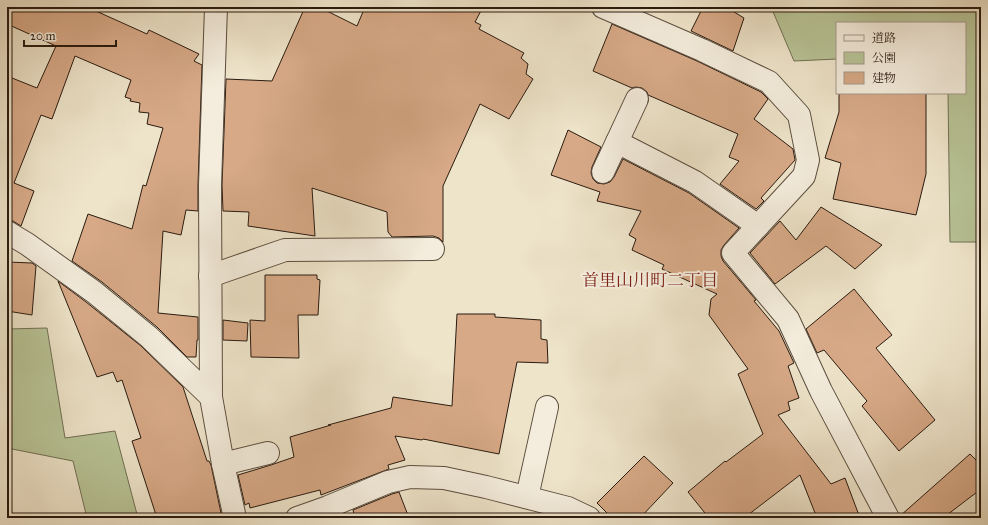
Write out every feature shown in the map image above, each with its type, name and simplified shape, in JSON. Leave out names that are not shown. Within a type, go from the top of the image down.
[{"type":"street","points":[[216,7],[210,185],[211,397],[223,464],[235,518]]},
{"type":"street","points":[[602,7],[702,50],[769,82],[799,115],[808,160],[804,176],[732,253],[788,319],[821,391],[888,518]]},
{"type":"street","points":[[603,172],[637,99]]},
{"type":"street","points":[[617,142],[695,182],[758,226]]},
{"type":"street","points":[[7,232],[27,244],[100,297],[149,337],[211,397]]},
{"type":"street","points":[[210,276],[285,250],[433,249]]},
{"type":"street","points":[[527,497],[547,407]]},
{"type":"street","points":[[223,464],[268,453]]},
{"type":"street","points":[[297,518],[333,512],[388,482],[410,477],[444,478],[527,497],[568,508],[589,518]]},
{"type":"green space","points":[[771,7],[981,7],[981,242],[950,242],[948,94],[966,94],[966,22],[836,22],[836,59],[794,61]]},
{"type":"green space","points":[[47,328],[65,438],[115,431],[138,518],[87,518],[73,461],[7,448],[7,329]]},
{"type":"building","points":[[7,7],[87,7],[147,34],[149,30],[199,54],[194,61],[202,65],[198,211],[186,210],[181,235],[163,231],[158,313],[198,317],[196,357],[187,357],[157,327],[102,282],[72,261],[88,214],[132,229],[143,185],[146,186],[163,128],[147,124],[149,113],[139,112],[140,103],[130,101],[131,99],[125,97],[131,80],[75,56],[52,119],[41,115],[14,183],[34,191],[21,226],[13,221],[7,220],[7,76],[37,88],[56,46],[7,24]]},
{"type":"building","points":[[305,7],[319,7],[357,26],[365,7],[483,7],[475,22],[481,25],[479,29],[524,53],[521,58],[528,64],[526,74],[533,79],[509,119],[480,104],[443,186],[443,242],[439,238],[433,236],[392,237],[388,232],[387,212],[312,188],[315,236],[248,226],[249,212],[223,211],[222,185],[226,79],[272,81]]},
{"type":"building","points":[[703,7],[726,7],[744,18],[733,51],[691,31]]},
{"type":"building","points":[[612,24],[697,61],[761,92],[768,99],[754,119],[793,149],[795,160],[761,198],[764,201],[756,209],[720,184],[739,161],[729,157],[738,134],[648,95],[642,88],[632,88],[593,71]]},
{"type":"building","points":[[839,94],[926,94],[926,174],[916,215],[833,199],[841,163],[825,158],[839,112]]},
{"type":"building","points":[[568,130],[601,147],[592,167],[591,173],[593,179],[597,183],[604,184],[610,182],[623,159],[689,193],[739,228],[721,250],[723,261],[756,300],[754,301],[779,331],[794,363],[788,366],[799,398],[788,402],[790,410],[778,415],[831,484],[845,478],[860,518],[817,518],[800,475],[744,518],[709,518],[688,492],[725,461],[726,462],[763,434],[738,374],[748,369],[709,315],[711,299],[717,294],[662,269],[664,265],[632,250],[636,239],[629,235],[641,211],[597,201],[600,192],[551,175]]},
{"type":"building","points":[[821,207],[882,245],[855,269],[826,246],[775,284],[750,253],[780,221],[796,240]]},
{"type":"building","points":[[7,262],[32,263],[36,266],[32,315],[7,311]]},
{"type":"building","points":[[265,275],[317,275],[317,279],[320,280],[318,315],[298,315],[299,358],[251,357],[250,320],[265,321]]},
{"type":"building","points":[[58,281],[141,346],[183,387],[207,461],[209,461],[211,465],[221,513],[205,518],[157,518],[132,441],[141,438],[122,380],[117,382],[113,372],[97,377]]},
{"type":"building","points":[[854,289],[892,335],[876,348],[935,420],[899,451],[862,406],[867,401],[824,350],[817,353],[806,329]]},
{"type":"building","points":[[457,314],[495,314],[495,317],[541,320],[541,339],[547,340],[548,363],[517,362],[499,454],[423,439],[395,436],[405,460],[388,465],[389,469],[321,495],[320,490],[250,508],[249,503],[245,505],[238,475],[294,457],[290,437],[391,408],[393,397],[452,406]]},
{"type":"building","points":[[223,320],[248,323],[247,341],[223,340]]},
{"type":"building","points":[[970,454],[981,465],[981,489],[943,518],[900,518],[900,516]]},
{"type":"building","points":[[644,456],[673,483],[640,518],[612,518],[597,503]]},
{"type":"building","points":[[399,492],[409,518],[355,518],[353,510]]},
{"type":"district","name":"首里山川町二丁目","points":[[650,280]]}]
